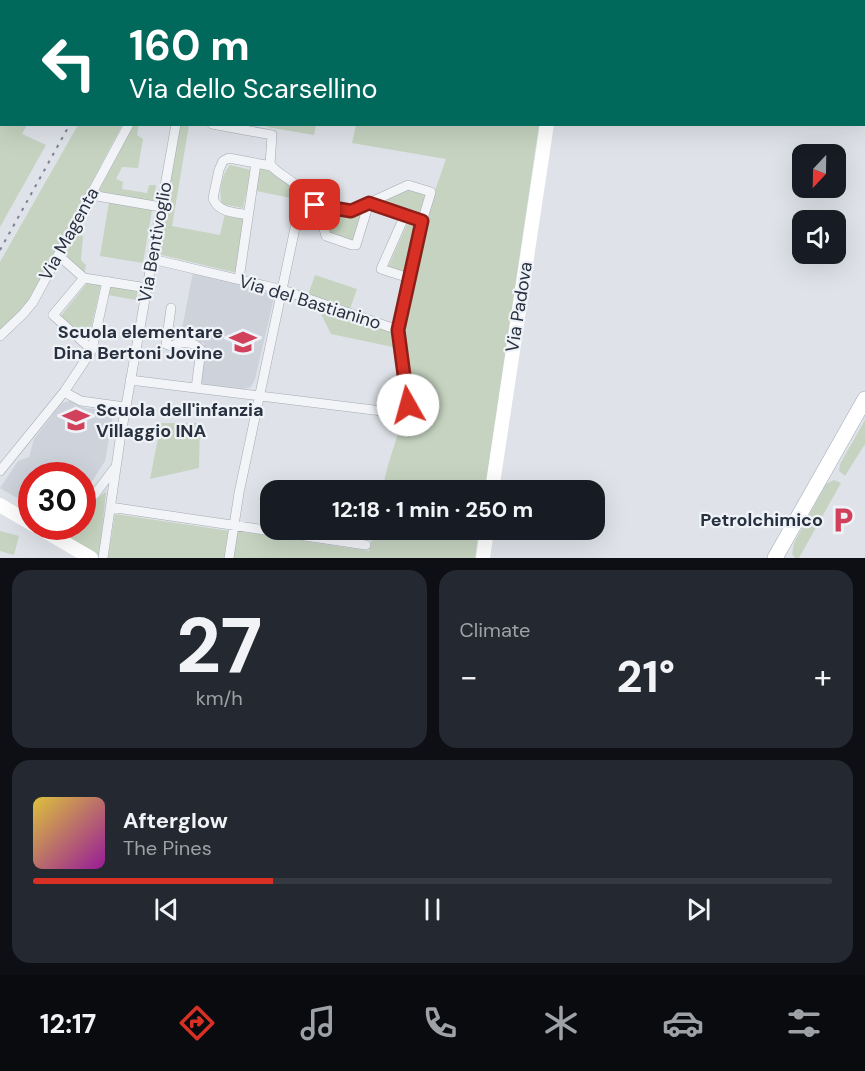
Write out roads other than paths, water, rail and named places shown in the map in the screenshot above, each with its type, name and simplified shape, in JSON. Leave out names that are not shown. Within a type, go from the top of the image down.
[{"type":"main road","name":"Via Padova","points":[[494,480],[547,126]]},
{"type":"main road","points":[[779,557],[865,399]]},
{"type":"main road","points":[[0,505],[18,515]]},
{"type":"main road","points":[[56,540],[70,558]]},
{"type":"main road","points":[[58,540],[92,558]]},
{"type":"main road","points":[[483,558],[486,540]]},
{"type":"street","name":"Via Magenta","points":[[0,336],[29,308],[128,126]]},
{"type":"street","name":"Via Bentivoglio","points":[[103,558],[125,407],[176,126]]},
{"type":"street","points":[[230,558],[238,493],[302,195],[300,189],[271,166],[269,161],[272,135],[233,126]]},
{"type":"street","points":[[248,215],[220,208],[213,198],[219,170],[226,159],[232,158],[271,166]]},
{"type":"street","points":[[238,279],[256,163]]},
{"type":"street","points":[[130,380],[398,413],[406,409],[407,396],[398,330],[422,221],[431,192],[408,185],[351,211],[301,202]]},
{"type":"street","points":[[91,195],[161,207]]},
{"type":"street","points":[[329,207],[324,229],[326,236],[356,245],[369,203]]},
{"type":"street","points":[[369,203],[422,221]]},
{"type":"street","points":[[405,215],[381,269],[409,278]]},
{"type":"street","points":[[58,255],[84,278],[147,288]]},
{"type":"street","name":"Via del Bastianino","points":[[152,259],[283,290],[398,330]]},
{"type":"street","points":[[84,278],[52,315],[92,350]]},
{"type":"street","points":[[0,471],[64,392],[92,350],[106,281]]},
{"type":"street","points":[[171,308],[166,344],[171,346],[181,342],[188,343],[201,350],[196,388]]},
{"type":"street","points":[[64,392],[81,401],[125,407]]},
{"type":"street","name":"Via Bentivoglio","points":[[96,493],[115,467]]},
{"type":"street","points":[[110,507],[366,545]]},
{"type":"railway","points":[[0,250],[69,126]]},
{"type":"place","name":"Scuola elementare Dina Bertoni Jovine","points":[[243,342]]},
{"type":"place","name":"Scuola dell'infanzia Villaggio INA","points":[[76,420]]},
{"type":"place","name":"Petrolchimico","points":[[843,520]]}]
